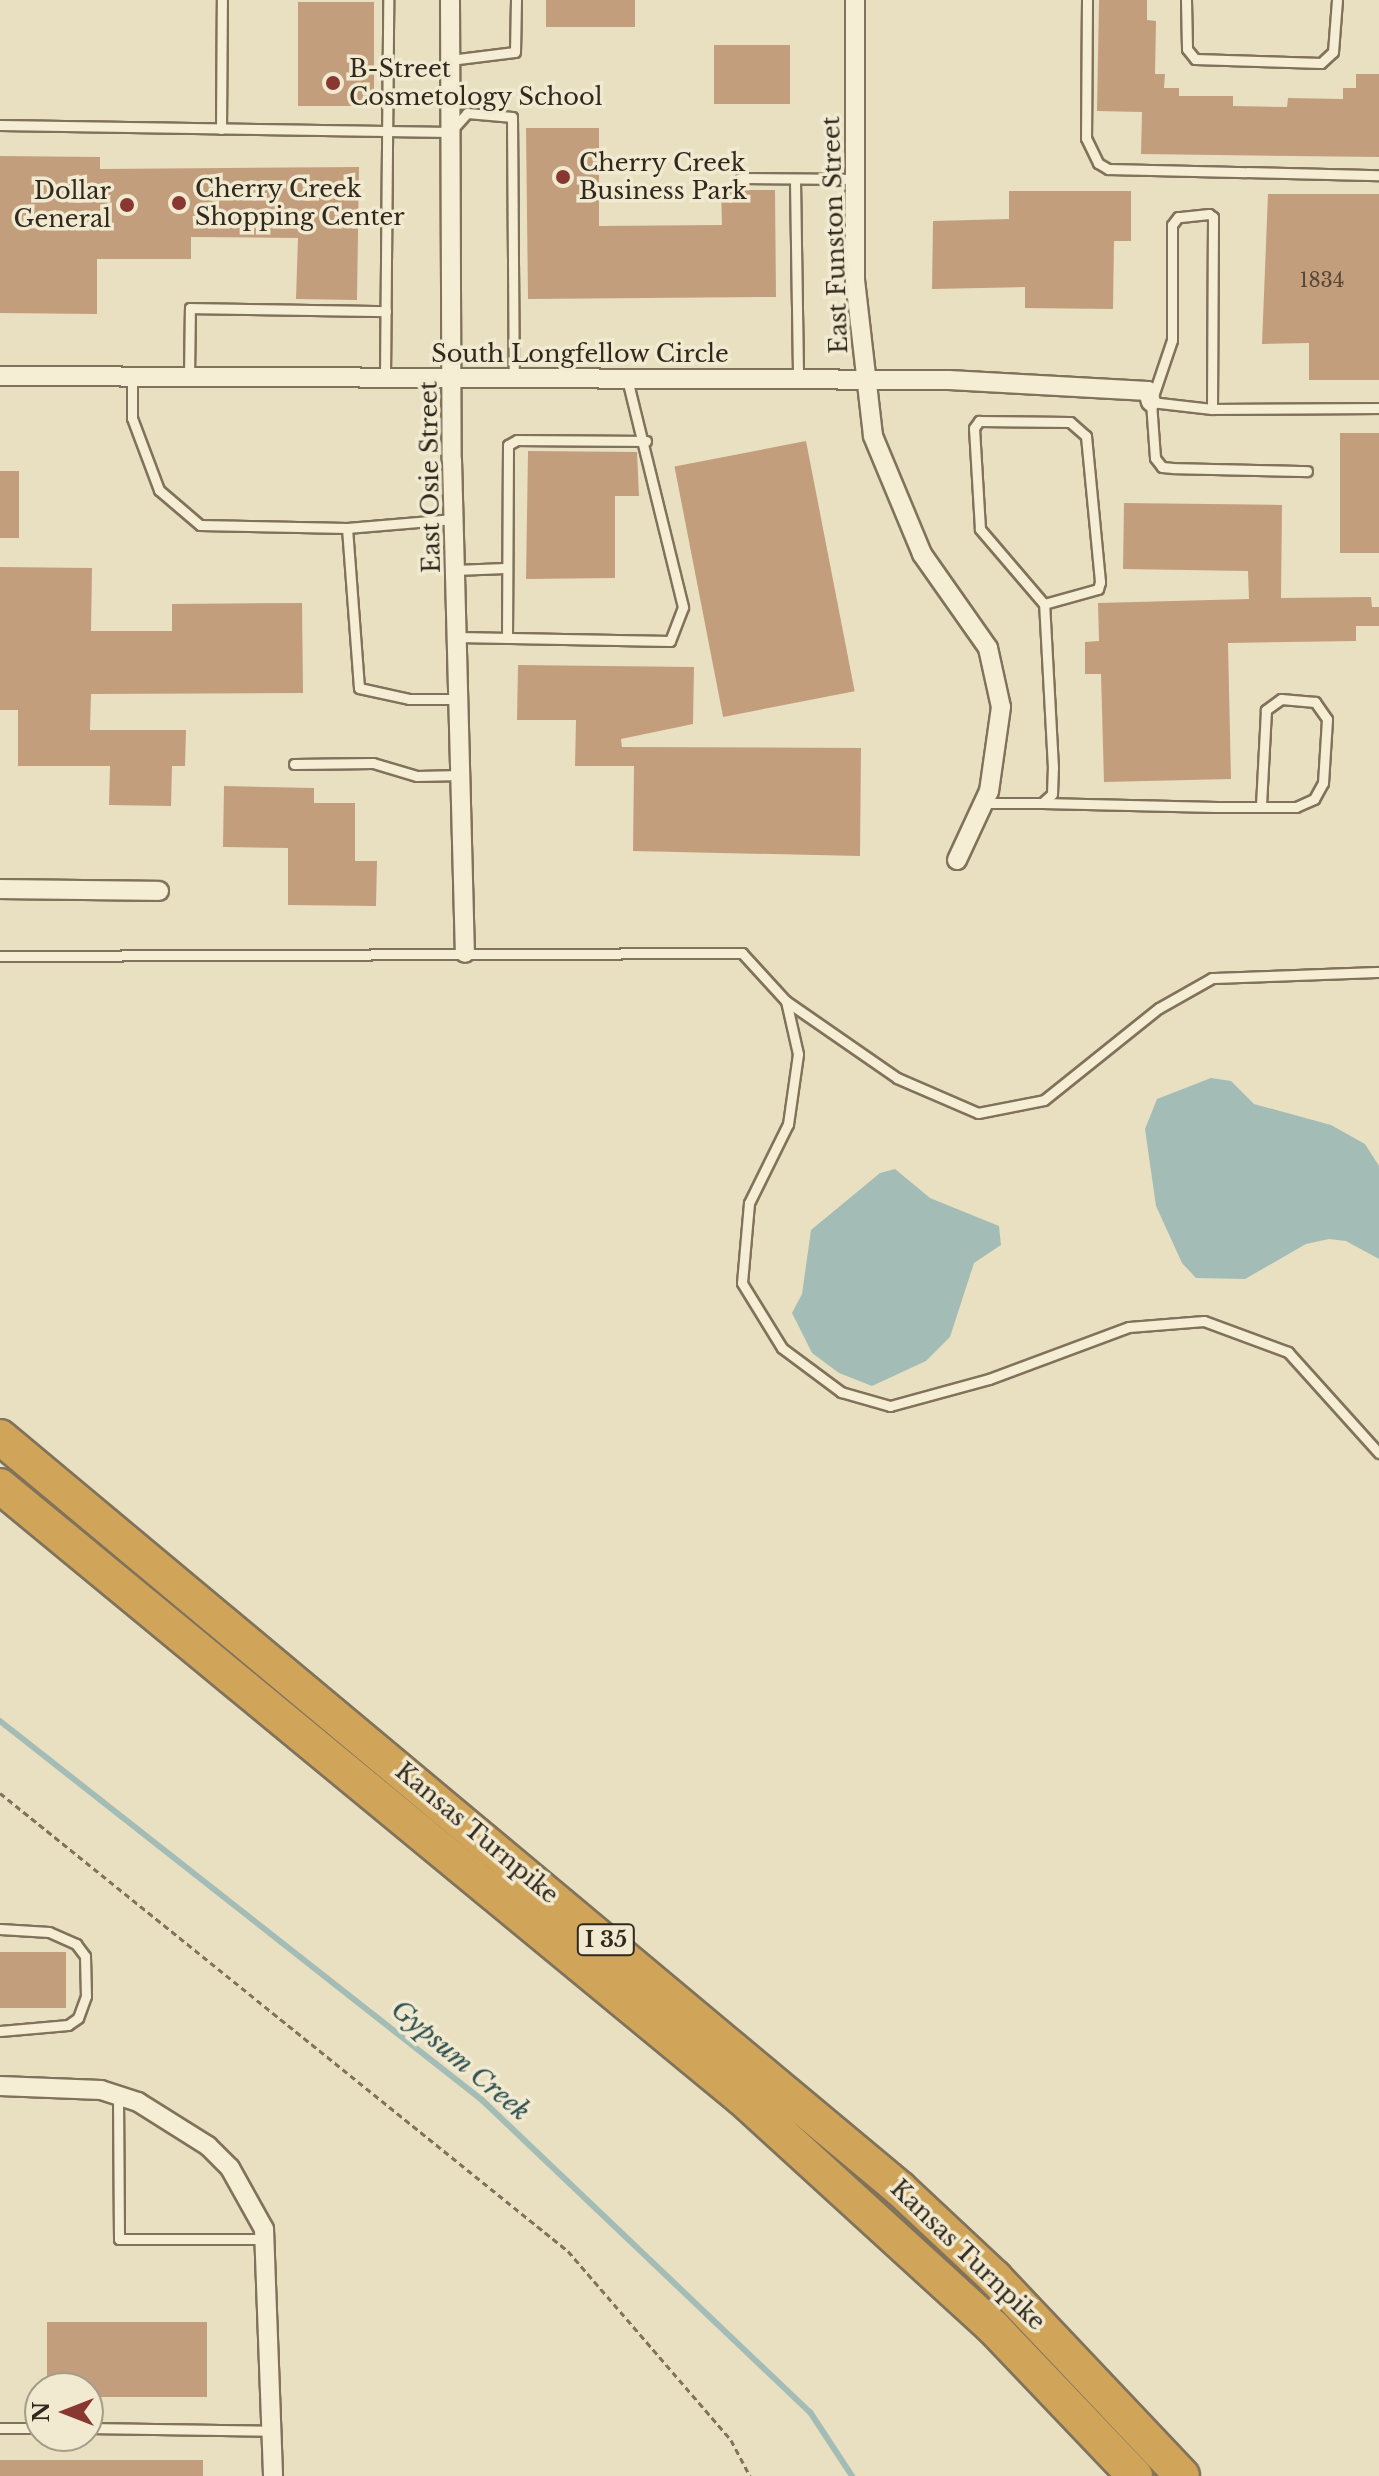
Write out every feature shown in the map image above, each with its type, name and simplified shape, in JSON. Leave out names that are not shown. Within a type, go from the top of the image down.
[{"type":"highway","name":"Kansas Turnpike","points":[[0,1437],[900,2189],[1006,2289],[1182,2476]]},
{"type":"highway","name":"Kansas Turnpike","points":[[0,1486],[742,2098],[993,2327],[1135,2476]]},
{"type":"street","name":"East Osie Street","points":[[450,0],[454,519],[465,953]]},
{"type":"street","name":"East Funston Street","points":[[855,0],[855,280],[864,380],[873,436],[922,554],[988,648],[1001,707],[984,803],[957,860]]},
{"type":"street","name":"South Longfellow Circle","points":[[0,376],[864,380],[1148,391],[1151,402]]},
{"type":"street","points":[[0,889],[159,891]]},
{"type":"street","points":[[0,2086],[79,2088],[118,2095],[175,2122],[208,2146],[249,2198],[265,2239],[273,2476]]},
{"type":"lane","points":[[221,129],[222,0]]},
{"type":"lane","points":[[385,377],[388,0]]},
{"type":"lane","points":[[450,60],[515,52],[516,0]]},
{"type":"lane","points":[[1087,0],[1086,138],[1089,151],[1108,169],[1379,175]]},
{"type":"lane","points":[[1186,0],[1187,49],[1195,59],[1307,63],[1329,60],[1333,52],[1337,0]]},
{"type":"lane","points":[[0,125],[450,132],[467,113],[512,117],[514,377]]},
{"type":"lane","points":[[741,178],[795,181],[855,179]]},
{"type":"lane","points":[[795,181],[798,379]]},
{"type":"lane","points":[[1212,409],[1213,217],[1209,214],[1178,217],[1172,225],[1172,340],[1151,402],[1155,458],[1162,467],[1307,471]]},
{"type":"lane","points":[[189,376],[190,308],[386,311]]},
{"type":"lane","points":[[132,376],[132,418],[159,490],[200,525],[347,528],[454,519]]},
{"type":"lane","points":[[457,637],[670,641],[683,607],[646,441],[627,378]]},
{"type":"lane","points":[[1151,402],[1212,409],[1379,408]]},
{"type":"lane","points":[[1042,803],[1052,794],[1053,768],[1044,604],[980,529],[974,455],[974,428],[979,421],[1070,422],[1086,436],[1100,582],[1098,589],[1044,604]]},
{"type":"lane","points":[[513,638],[505,568],[508,445],[517,440],[646,441]]},
{"type":"lane","points":[[347,528],[359,688],[409,699],[459,699]]},
{"type":"lane","points":[[455,570],[505,568]]},
{"type":"lane","points":[[984,803],[1042,803],[1261,807],[1296,807],[1314,799],[1323,783],[1327,719],[1315,702],[1281,699],[1266,710],[1261,807]]},
{"type":"lane","points":[[294,764],[373,763],[417,776],[461,775]]},
{"type":"lane","points":[[0,956],[742,953],[786,1001],[897,1078],[978,1113],[1044,1100],[1159,1008],[1212,978],[1379,972]]},
{"type":"lane","points":[[786,1001],[798,1054],[788,1124],[749,1203],[742,1283],[782,1348],[841,1392],[890,1406],[989,1379],[1129,1327],[1204,1321],[1288,1352],[1379,1453]]},
{"type":"lane","points":[[0,1929],[49,1932],[76,1944],[85,1956],[86,1996],[78,2018],[68,2025],[0,2031]]},
{"type":"lane","points":[[118,2095],[119,2239],[265,2239]]},
{"type":"lane","points":[[0,2428],[24,2428]]},
{"type":"lane","points":[[104,2428],[270,2431]]},
{"type":"path","points":[[0,1793],[568,2251],[731,2440],[750,2476]]},
{"type":"water","points":[[1211,1078],[1231,1081],[1254,1104],[1331,1125],[1365,1144],[1379,1166],[1379,1259],[1346,1241],[1329,1239],[1306,1244],[1245,1279],[1196,1278],[1182,1263],[1156,1206],[1145,1129],[1157,1099]]},
{"type":"water","points":[[895,1169],[930,1198],[999,1226],[1001,1245],[974,1263],[950,1337],[926,1361],[872,1386],[839,1373],[812,1353],[792,1313],[802,1294],[811,1230],[880,1173]]},
{"type":"building","points":[[546,0],[635,0],[635,27],[546,27]]},
{"type":"building","points":[[1099,0],[1147,0],[1147,20],[1156,21],[1155,74],[1165,74],[1164,88],[1179,88],[1179,96],[1233,96],[1233,106],[1287,107],[1288,98],[1343,99],[1343,88],[1356,88],[1356,74],[1379,74],[1379,157],[1141,154],[1142,112],[1097,111]]},
{"type":"building","points":[[298,2],[374,2],[374,106],[298,106]]},
{"type":"building","points":[[714,45],[790,45],[790,104],[714,104]]},
{"type":"building","points":[[526,128],[599,128],[599,226],[722,225],[721,190],[775,190],[776,297],[528,299]]},
{"type":"building","name":"Cherry Creek Shopping Center","points":[[0,156],[100,157],[100,169],[359,167],[357,300],[296,299],[298,238],[191,237],[191,259],[97,259],[97,314],[0,313]]},
{"type":"building","points":[[1009,191],[1131,191],[1131,241],[1114,241],[1113,309],[1025,308],[1025,287],[932,289],[933,221],[1009,219]]},
{"type":"building","points":[[1268,194],[1379,194],[1379,380],[1309,380],[1309,343],[1262,344]]},
{"type":"building","points":[[1340,433],[1379,433],[1379,553],[1340,553]]},
{"type":"building","points":[[806,441],[855,691],[723,717],[674,467]]},
{"type":"building","points":[[528,451],[637,452],[639,496],[615,496],[615,578],[526,579]]},
{"type":"building","points":[[0,471],[19,471],[19,538],[0,538]]},
{"type":"building","points":[[1124,503],[1282,505],[1281,598],[1371,597],[1372,607],[1379,607],[1379,626],[1356,626],[1356,641],[1228,643],[1231,779],[1104,782],[1101,674],[1085,674],[1085,642],[1099,641],[1098,603],[1249,599],[1248,571],[1123,569]]},
{"type":"building","points":[[0,567],[92,568],[91,631],[172,631],[172,604],[302,603],[303,693],[91,694],[90,730],[186,730],[185,766],[172,766],[171,806],[109,805],[110,766],[18,766],[18,710],[0,710]]},
{"type":"building","points":[[518,665],[694,667],[693,724],[621,739],[622,747],[861,748],[860,856],[633,851],[634,766],[575,766],[576,720],[517,720]]},
{"type":"building","points":[[224,786],[314,788],[314,803],[355,803],[355,861],[377,861],[376,906],[288,905],[288,848],[223,847]]},
{"type":"building","points":[[0,1952],[66,1952],[66,2008],[0,2008]]},
{"type":"building","points":[[47,2322],[207,2322],[207,2397],[104,2397],[104,2372],[47,2372]]},
{"type":"building","points":[[0,2460],[203,2460],[203,2476],[0,2476]]},
{"type":"waterway","name":"Gypsum Creek","points":[[0,1721],[482,2100],[810,2412],[852,2476]]},
{"type":"place","name":"B-Street Cosmetology School","points":[[333,83]]},
{"type":"place","name":"Cherry Creek Business Park","points":[[563,177]]},
{"type":"place","name":"Cherry Creek Shopping Center","points":[[179,203]]},
{"type":"place","name":"Dollar General","points":[[127,205]]}]
